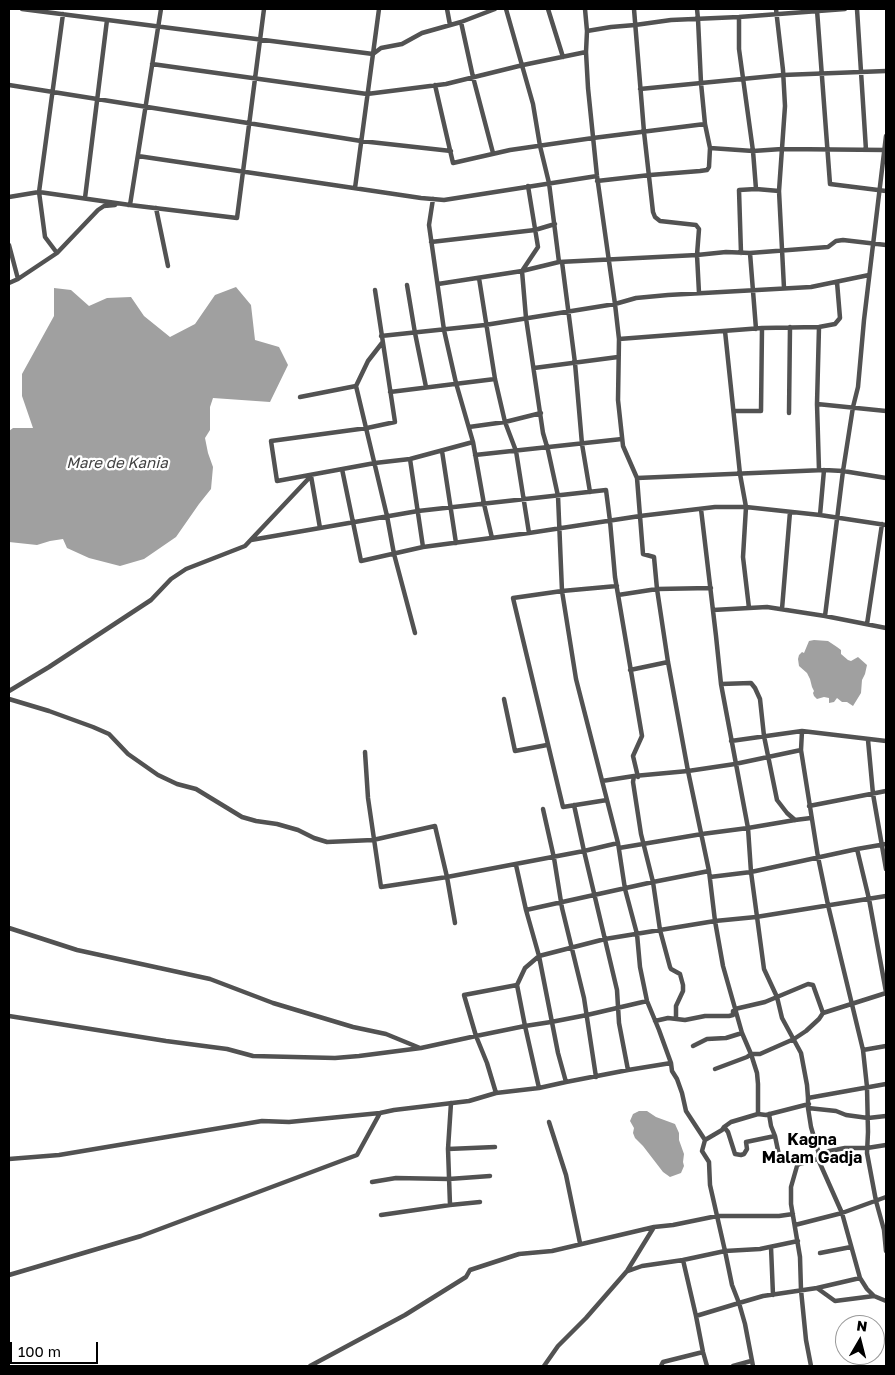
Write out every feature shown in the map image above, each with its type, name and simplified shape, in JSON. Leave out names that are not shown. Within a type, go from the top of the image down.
[{"type":"street","points":[[22,9],[373,54],[381,48],[402,44],[422,33],[461,22],[495,9]]},
{"type":"street","points":[[130,205],[161,9]]},
{"type":"street","points":[[9,197],[39,192],[237,218],[264,9]]},
{"type":"street","points":[[355,188],[379,9]]},
{"type":"street","points":[[447,9],[450,25]]},
{"type":"street","points":[[481,9],[482,14]]},
{"type":"street","points":[[506,9],[533,104],[540,146],[549,182],[569,311],[582,444],[590,492]]},
{"type":"street","points":[[548,9],[563,57]]},
{"type":"street","points":[[585,9],[586,52],[593,138],[619,339],[618,400],[623,446],[637,478],[644,554],[654,557],[668,662],[710,877],[723,966],[742,1033],[757,1073],[758,1114]]},
{"type":"street","points":[[634,9],[644,132],[653,212],[655,217],[660,220],[696,225],[699,229],[697,255],[699,294]]},
{"type":"street","points":[[598,181],[700,171],[707,170],[710,166],[710,148],[705,124],[696,9]]},
{"type":"street","points":[[587,31],[670,20],[698,20],[777,12],[845,9]]},
{"type":"street","points":[[857,9],[866,150]]},
{"type":"street","points":[[817,10],[830,184],[886,191]]},
{"type":"street","points":[[777,12],[785,106],[779,191],[784,288]]},
{"type":"street","points":[[56,254],[45,237],[39,192],[63,14]]},
{"type":"street","points":[[739,17],[739,49],[753,150],[756,189]]},
{"type":"street","points":[[85,198],[107,20]]},
{"type":"street","points":[[461,22],[473,77],[494,153]]},
{"type":"street","points":[[152,64],[367,94],[446,84],[586,52]]},
{"type":"street","points":[[640,89],[783,75],[886,71]]},
{"type":"street","points":[[9,85],[360,141],[450,151]]},
{"type":"street","points":[[435,86],[453,163],[494,153],[705,124]]},
{"type":"street","points":[[825,616],[836,518],[853,407],[858,387],[879,190],[886,150],[886,136]]},
{"type":"street","points":[[710,148],[753,150],[886,150]]},
{"type":"street","points":[[138,156],[444,200],[549,182],[597,176]]},
{"type":"street","points":[[528,186],[538,248],[522,272],[526,318],[543,433],[558,496],[562,591],[576,679],[618,846],[637,934],[640,967],[647,1001],[671,1063],[672,1071],[682,1093],[686,1111],[705,1140]]},
{"type":"street","points":[[741,253],[739,190],[779,191]]},
{"type":"street","points":[[433,199],[429,225],[444,330],[456,383],[473,442],[492,538]]},
{"type":"street","points":[[9,283],[56,254],[101,208],[113,205],[130,205]]},
{"type":"street","points":[[156,208],[168,266]]},
{"type":"street","points":[[431,242],[535,230],[555,224]]},
{"type":"street","points":[[438,284],[522,272],[561,262],[726,252],[750,253],[828,247],[843,240],[886,245]]},
{"type":"street","points":[[9,245],[18,279]]},
{"type":"street","points":[[750,253],[756,329]]},
{"type":"street","points":[[381,336],[485,325],[615,304],[636,298],[811,287],[869,275]]},
{"type":"street","points":[[479,278],[495,379],[505,422],[516,451],[529,533]]},
{"type":"street","points":[[619,339],[762,328],[819,327],[835,324],[840,318],[837,282]]},
{"type":"street","points":[[407,285],[426,387]]},
{"type":"street","points":[[375,290],[395,422],[367,428],[271,441],[277,481],[375,463],[410,459],[473,442]]},
{"type":"street","points":[[819,327],[817,404],[822,470],[820,515]]},
{"type":"street","points":[[735,411],[761,411],[762,328]]},
{"type":"street","points":[[789,413],[790,328]]},
{"type":"street","points":[[725,331],[735,411],[740,474],[746,507],[743,557],[749,608]]},
{"type":"street","points":[[382,343],[368,361],[356,386],[387,516],[394,554],[415,633]]},
{"type":"street","points":[[534,368],[618,357]]},
{"type":"street","points":[[390,392],[495,379]]},
{"type":"street","points":[[300,397],[356,386]]},
{"type":"street","points":[[817,404],[886,411]]},
{"type":"street","points":[[469,427],[505,422],[541,413]]},
{"type":"street","points":[[475,455],[622,439]]},
{"type":"street","points":[[442,451],[456,543]]},
{"type":"street","points":[[410,459],[423,547]]},
{"type":"street","points":[[342,469],[361,560],[423,547],[715,507],[746,507],[884,524],[867,624]]},
{"type":"street","points":[[637,478],[822,470],[843,471],[886,478]]},
{"type":"street","points":[[311,476],[320,528]]},
{"type":"street","points":[[9,691],[151,600],[171,579],[179,574],[245,546],[311,476]]},
{"type":"street","points":[[251,540],[418,511],[606,490],[618,596],[642,736],[633,756],[636,777],[632,782],[660,930],[671,969],[679,972],[682,978],[683,991],[676,1006],[676,1019]]},
{"type":"street","points":[[700,509],[721,684],[748,828],[751,872],[764,969],[777,997],[782,1018],[801,1053],[808,1085],[811,1127],[819,1153],[818,1159],[842,1213],[860,1278],[874,1296],[886,1301]]},
{"type":"street","points":[[782,609],[790,512]]},
{"type":"street","points":[[607,800],[563,807],[513,598],[617,586]]},
{"type":"street","points":[[618,596],[657,589],[710,588]]},
{"type":"street","points":[[713,610],[782,609],[886,628]]},
{"type":"street","points":[[630,670],[668,662]]},
{"type":"street","points":[[721,684],[751,683],[755,688],[760,699],[764,736],[777,800],[795,820]]},
{"type":"street","points":[[9,699],[49,711],[109,734],[128,754],[158,775],[177,784],[196,789],[242,817],[298,830],[327,842],[373,840],[435,826],[455,923]]},
{"type":"street","points":[[504,699],[515,751],[548,745]]},
{"type":"street","points":[[731,741],[802,731],[886,741]]},
{"type":"street","points":[[802,731],[801,750],[818,857],[863,1050],[867,1087],[867,1153],[876,1201],[885,1229],[886,1251]]},
{"type":"street","points":[[868,740],[873,794],[884,844],[886,869]]},
{"type":"street","points":[[602,781],[688,772],[801,750]]},
{"type":"street","points":[[365,752],[368,798],[381,887],[516,865],[584,851],[618,846],[644,845],[702,834],[811,818]]},
{"type":"street","points":[[809,806],[886,791]]},
{"type":"street","points":[[574,805],[617,990],[618,1022],[628,1070]]},
{"type":"street","points":[[544,809],[561,902],[587,1015],[596,1077]]},
{"type":"street","points":[[710,877],[751,872],[884,844]]},
{"type":"street","points":[[822,1013],[886,993],[869,899],[857,849]]},
{"type":"street","points":[[516,865],[539,956],[558,1053],[566,1082]]},
{"type":"street","points":[[526,910],[652,882],[709,872]]},
{"type":"street","points":[[539,1088],[524,1026],[517,985],[525,968],[539,956],[605,939],[886,896]]},
{"type":"street","points":[[9,928],[77,950],[210,979],[258,998],[353,1027],[386,1034],[421,1048]]},
{"type":"street","points":[[715,1069],[751,1054],[760,1054],[794,1039],[819,1019],[822,1013],[812,984],[761,1003],[735,1009]]},
{"type":"street","points":[[496,1093],[464,995],[517,985]]},
{"type":"street","points":[[9,1016],[227,1049],[253,1056],[335,1058],[421,1048],[647,1001]]},
{"type":"street","points":[[655,1021],[668,1018],[691,1019],[705,1016],[729,1016],[733,1015],[735,1009]]},
{"type":"street","points":[[693,1046],[707,1039],[726,1038],[742,1033]]},
{"type":"street","points":[[863,1050],[886,1046]]},
{"type":"street","points":[[9,1159],[59,1154],[262,1121],[289,1122],[380,1113],[469,1101],[496,1093],[539,1088],[671,1063]]},
{"type":"street","points":[[734,1366],[752,1364],[745,1324],[732,1285],[710,1186],[709,1162],[702,1151],[705,1140],[731,1122],[758,1114],[766,1115],[867,1087],[886,1084]]},
{"type":"street","points":[[450,1205],[448,1149],[451,1103]]},
{"type":"street","points":[[808,1103],[846,1115],[868,1118],[886,1116]]},
{"type":"street","points":[[9,1275],[142,1236],[356,1155],[380,1113]]},
{"type":"street","points":[[769,1114],[780,1160]]},
{"type":"street","points":[[549,1122],[566,1175],[580,1243]]},
{"type":"street","points":[[724,1127],[728,1132],[735,1154],[741,1156],[747,1149],[746,1142],[775,1136]]},
{"type":"street","points":[[819,1153],[845,1148],[868,1148],[886,1145]]},
{"type":"street","points":[[448,1149],[495,1148]]},
{"type":"street","points":[[811,1366],[806,1340],[800,1257],[791,1204],[791,1187],[797,1166],[818,1159]]},
{"type":"street","points":[[372,1182],[396,1178],[449,1179],[490,1176]]},
{"type":"street","points":[[795,1225],[842,1213],[886,1197]]},
{"type":"street","points":[[381,1215],[480,1202]]},
{"type":"street","points":[[310,1366],[405,1316],[466,1277],[470,1270],[520,1254],[552,1251],[654,1227],[717,1216],[779,1216],[793,1214]]},
{"type":"street","points":[[544,1366],[558,1346],[586,1318],[627,1271],[654,1227]]},
{"type":"street","points":[[627,1271],[642,1266],[725,1251],[771,1247],[798,1241]]},
{"type":"street","points":[[771,1247],[773,1295]]},
{"type":"street","points":[[820,1252],[851,1247]]},
{"type":"street","points":[[683,1260],[703,1352],[708,1366]]},
{"type":"street","points":[[696,1316],[762,1296],[817,1288],[860,1278]]},
{"type":"street","points":[[817,1288],[835,1300],[874,1296]]},
{"type":"street","points":[[661,1366],[663,1362],[703,1352]]},
{"type":"water","name":"Mare de Kania","points":[[236,287],[251,305],[255,340],[279,347],[288,365],[270,402],[213,398],[210,407],[210,430],[205,438],[213,467],[211,489],[176,537],[144,559],[120,566],[89,558],[67,548],[63,539],[37,545],[9,542],[9,431],[13,428],[33,428],[22,396],[22,374],[54,316],[54,288],[71,290],[89,306],[107,298],[131,297],[144,316],[170,337],[195,324],[215,295]]},
{"type":"water","points":[[809,641],[828,641],[841,650],[841,654],[848,660],[851,661],[858,657],[867,665],[862,680],[861,693],[853,706],[837,698],[834,702],[829,703],[829,698],[817,699],[814,696],[810,679],[807,673],[799,666],[798,659],[802,652],[804,653]]},
{"type":"water","points":[[639,1111],[647,1111],[656,1117],[675,1124],[684,1154],[684,1166],[681,1173],[670,1177],[663,1172],[635,1138],[634,1128],[630,1121],[633,1114]]},
{"type":"district","name":"Kagna Malam Gadja","points":[[812,1149]]}]
